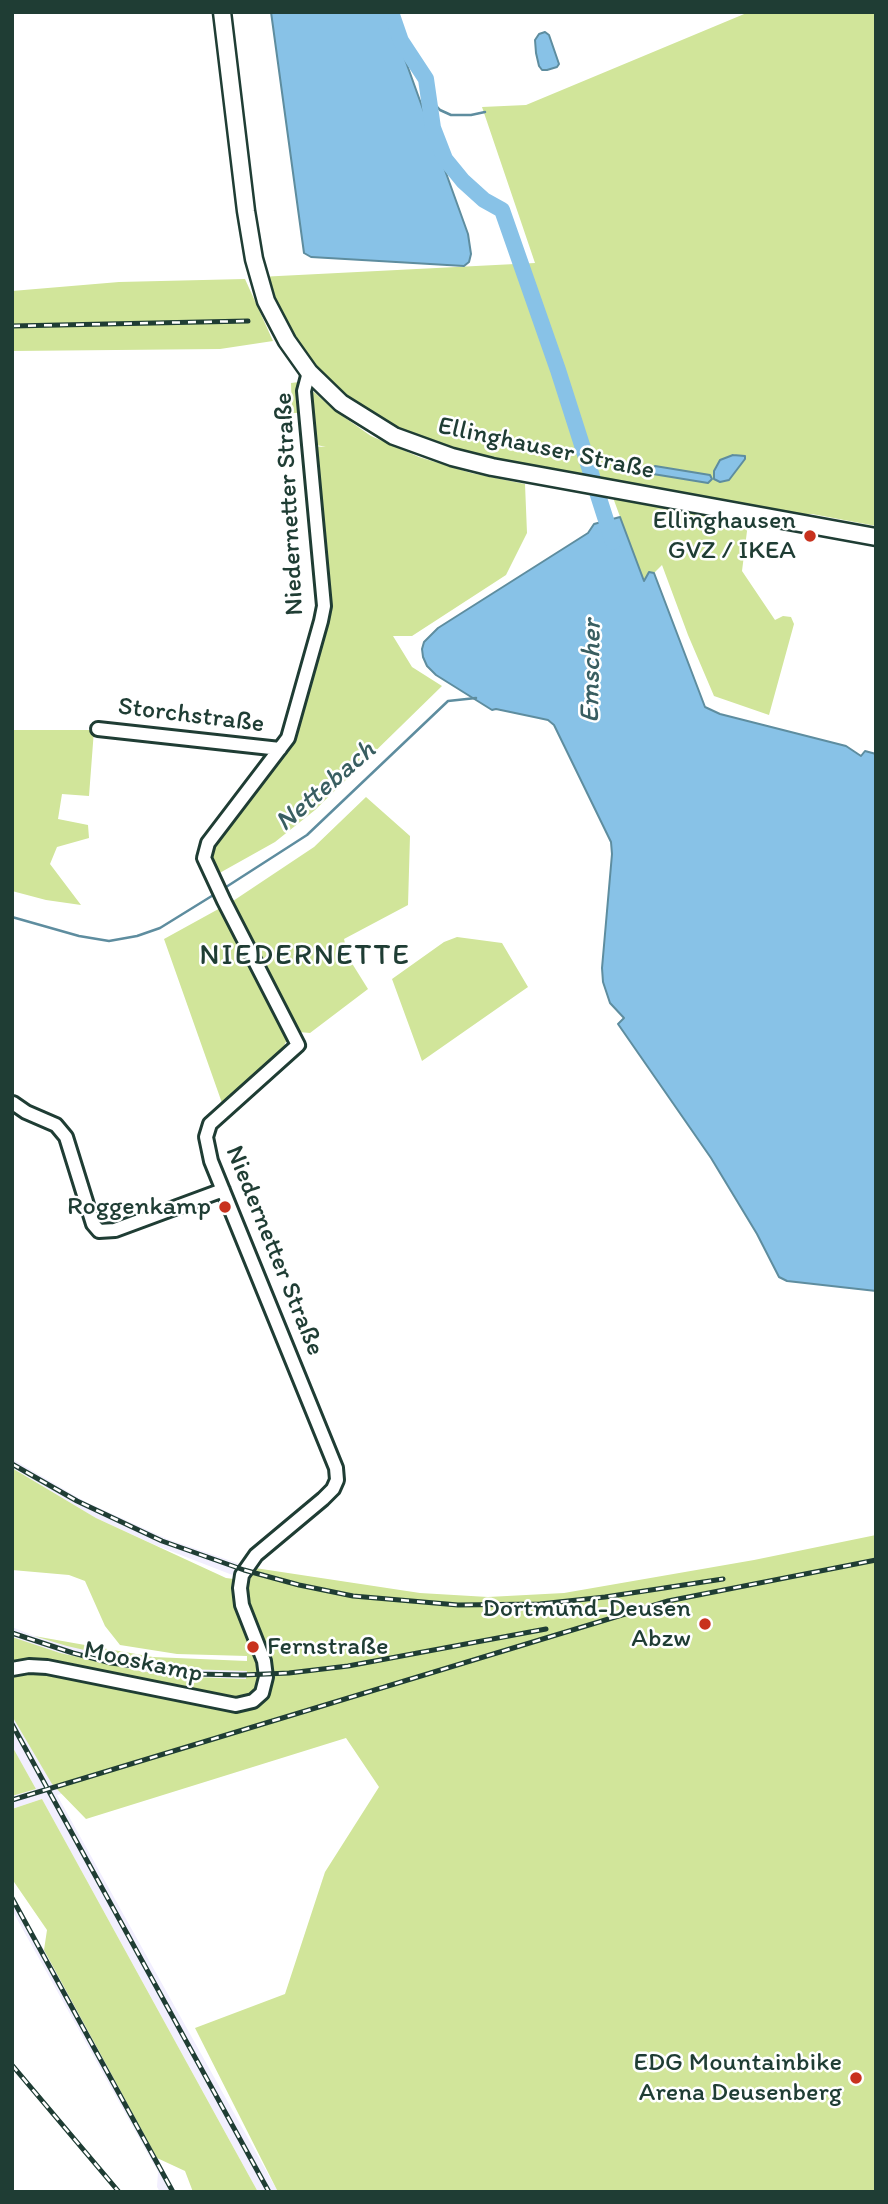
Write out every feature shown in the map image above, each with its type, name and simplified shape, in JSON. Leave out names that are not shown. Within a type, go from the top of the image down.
[{"type":"main road","name":"Ellinghauser Straße","points":[[222,12],[246,211],[254,259],[266,301],[309,372],[341,403],[394,436],[452,457],[564,482],[876,537]]},
{"type":"street","name":"Niedernetter Straße","points":[[262,1693],[266,1677],[264,1661],[242,1605],[242,1576],[256,1555],[323,1499],[333,1489],[337,1480],[336,1468],[208,1150],[206,1137],[210,1124],[298,1045],[204,858],[208,844],[292,728],[324,606],[304,391],[309,372]]},
{"type":"street","name":"Storchstraße","points":[[98,729],[279,749]]},
{"type":"street","points":[[13,1103],[56,1125],[66,1137],[93,1224],[99,1231],[114,1230],[223,1190]]},
{"type":"street","name":"Mooskamp","points":[[12,1669],[47,1667],[236,1705],[253,1701],[262,1693]]},
{"type":"shaded area","points":[[12,1459],[84,1501],[167,1539],[240,1564],[235,1576],[155,1545],[96,1518],[12,1468]]},
{"type":"shaded area","points":[[12,1627],[34,1636],[141,1663],[185,1669],[260,1670],[246,1679],[140,1671],[60,1653],[21,1641],[12,1637]]},
{"type":"shaded area","points":[[12,1716],[53,1784],[65,1793],[57,1795],[278,2192],[258,2192],[42,1799],[12,1809],[12,1796],[36,1789],[12,1746]]},
{"type":"shaded area","points":[[12,1893],[176,2192],[160,2192],[157,2187],[158,2172],[12,1910]]},
{"type":"green space","points":[[749,12],[876,12],[876,526],[812,514],[749,515],[742,571],[775,620],[783,616],[791,617],[794,624],[769,715],[714,696],[662,565],[654,573],[649,573],[644,582],[608,484],[564,482],[557,470],[523,474],[376,427],[307,370],[259,277],[535,263],[482,107],[526,105]]},
{"type":"green space","points":[[245,279],[273,341],[220,349],[12,351],[12,291],[119,282]]},
{"type":"green space","points":[[299,382],[299,413],[292,413],[291,383]]},
{"type":"green space","points":[[314,392],[371,436],[419,457],[471,473],[525,484],[527,533],[506,575],[412,636],[393,636],[412,667],[442,686],[315,810],[275,842],[216,875],[209,871],[208,843],[280,749],[321,621],[308,446],[326,447],[312,444],[308,394]]},
{"type":"green space","points":[[12,730],[94,730],[89,796],[62,794],[58,819],[88,825],[89,838],[57,847],[50,864],[81,905],[12,891]]},
{"type":"green space","points":[[366,797],[410,836],[408,905],[344,939],[348,957],[368,989],[310,1033],[299,1032],[285,1043],[284,1049],[222,1103],[164,939],[233,901],[314,847]]},
{"type":"green space","points":[[457,937],[502,943],[528,987],[422,1061],[392,979],[444,942]]},
{"type":"green space","points":[[12,1468],[96,1518],[226,1578],[249,1581],[255,1568],[420,1593],[488,1597],[564,1593],[754,1560],[876,1535],[876,2192],[278,2192],[195,2028],[285,1994],[325,1872],[379,1787],[346,1738],[86,1819],[52,1784],[12,1716],[12,1637],[60,1653],[140,1671],[194,1677],[246,1679],[247,1671],[185,1669],[141,1663],[34,1636],[153,1657],[247,1661],[247,1656],[177,1654],[120,1645],[105,1626],[85,1581],[69,1575],[12,1570]]},
{"type":"green space","points":[[12,1746],[36,1789],[12,1796]]},
{"type":"green space","points":[[42,1799],[258,2192],[193,2192],[185,2171],[157,2158],[44,1950],[47,1930],[12,1879],[12,1809]]},
{"type":"water","points":[[271,12],[388,12],[468,234],[471,254],[469,262],[464,266],[311,257],[304,253]]},
{"type":"water","points":[[545,32],[549,35],[559,64],[557,67],[542,70],[535,40],[539,34]]},
{"type":"water","points":[[733,455],[745,456],[745,459],[729,480],[720,482],[714,479],[714,471],[720,460]]},
{"type":"water","points":[[655,466],[710,475],[712,479],[708,483],[653,474],[651,469]]},
{"type":"water","points":[[620,517],[644,581],[649,572],[654,573],[705,707],[720,714],[846,746],[861,756],[865,751],[876,754],[876,1291],[787,1281],[779,1277],[757,1234],[711,1158],[618,1024],[624,1018],[610,1003],[603,982],[602,968],[611,842],[554,725],[548,720],[492,710],[436,675],[423,657],[424,642],[438,628],[588,533],[594,524]]},
{"type":"waterway","name":"Emscher","points":[[391,12],[401,41],[426,79],[433,128],[445,159],[463,181],[484,200],[502,210],[558,370],[613,542]]},
{"type":"waterway","points":[[429,98],[440,110],[451,115],[485,112]]},
{"type":"waterway","name":"Nettebach","points":[[223,889],[307,835],[448,701],[476,698]]},
{"type":"waterway","name":"Nettebach","points":[[12,917],[79,936],[109,941],[160,928],[215,894]]},
{"type":"railway","points":[[12,326],[248,321]]},
{"type":"railway","points":[[12,1464],[77,1501],[162,1541],[244,1570],[353,1596],[458,1605],[540,1604],[723,1579]]},
{"type":"railway","points":[[12,1800],[668,1601],[876,1560]]},
{"type":"railway","points":[[12,1633],[111,1663],[196,1674],[243,1675],[348,1666],[546,1629]]},
{"type":"railway","points":[[12,1724],[269,2192]]},
{"type":"railway","points":[[12,1898],[173,2192]]},
{"type":"railway","points":[[12,2065],[119,2192]]},
{"type":"place","name":"Ellinghausen GVZ / IKEA","points":[[810,536]]},
{"type":"place","name":"Roggenkamp","points":[[225,1207]]},
{"type":"place","name":"Dortmund-Deusen Abzw","points":[[705,1624]]},
{"type":"place","name":"Fernstraße","points":[[253,1647]]},
{"type":"place","name":"EDG Mountainbike Arena Deusenberg","points":[[856,2078]]},
{"type":"district","name":"NIEDERNETTE","points":[[305,956]]}]
